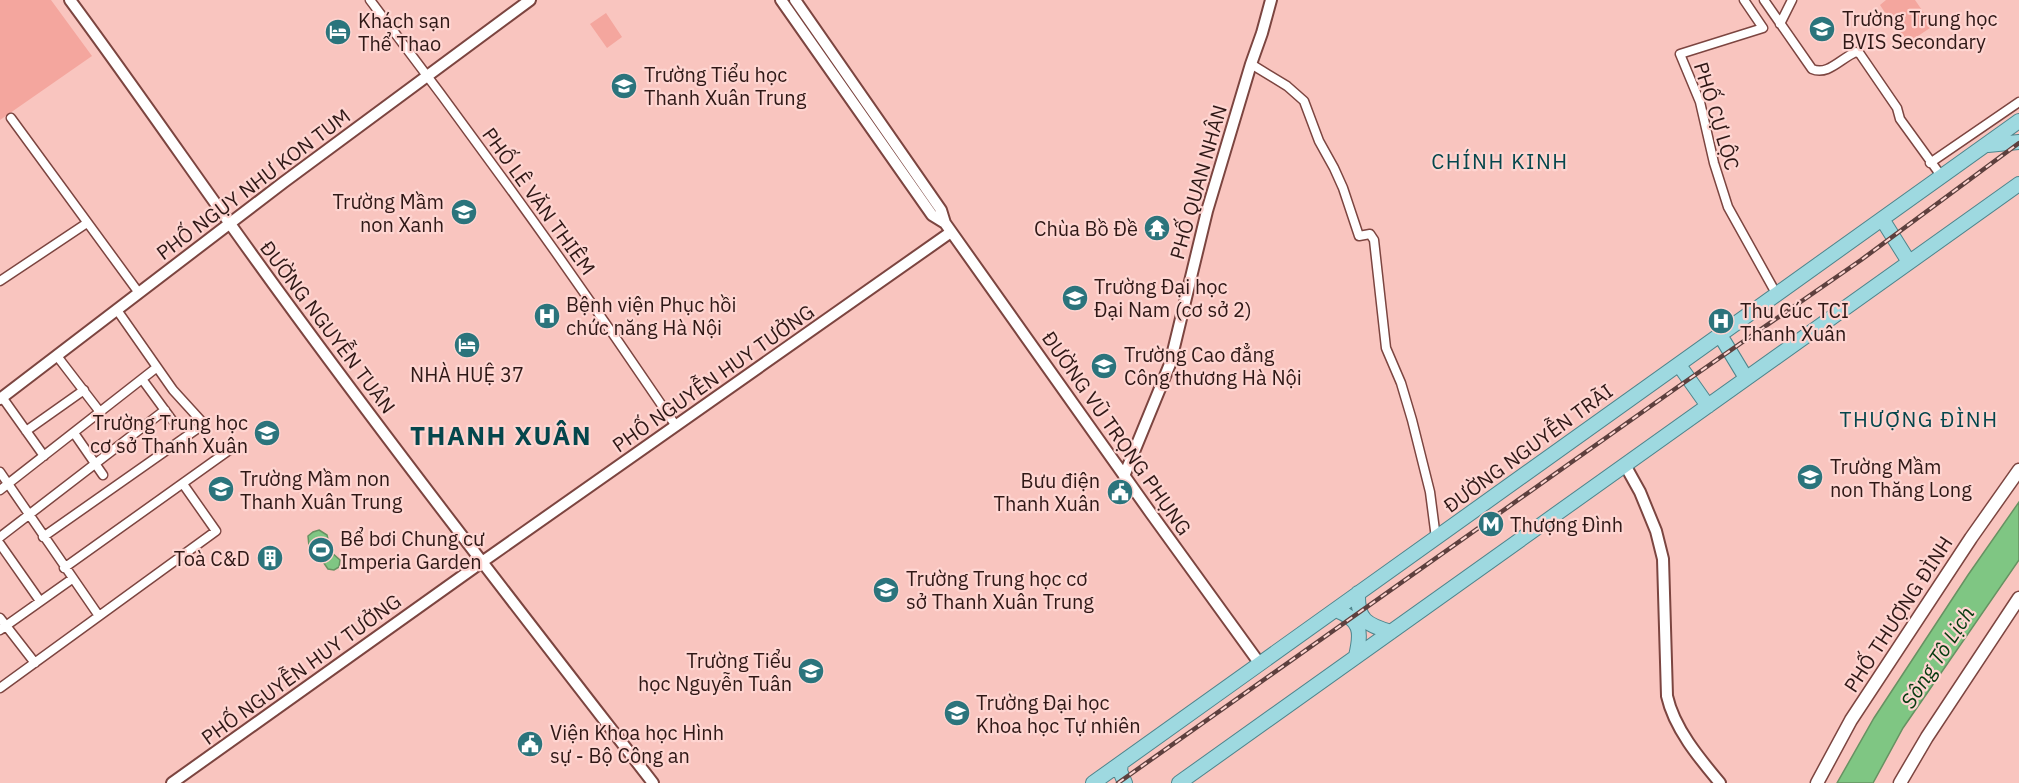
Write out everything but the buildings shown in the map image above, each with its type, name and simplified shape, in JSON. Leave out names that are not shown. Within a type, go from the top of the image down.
[{"type":"main road","name":"ĐƯỜNG NGUYỄN TRÃI","points":[[1093,783],[2019,121]]},
{"type":"main road","name":"ĐƯỜNG NGUYỄN TRÃI","points":[[1986,146],[2019,141]]},
{"type":"main road","points":[[1179,783],[2019,183]]},
{"type":"main road","points":[[1882,219],[1909,262]]},
{"type":"main road","points":[[1720,335],[1746,378]]},
{"type":"main road","points":[[1679,364],[1708,406]]},
{"type":"main road","name":"PHỐ THƯỢNG ĐÌNH","points":[[1817,783],[1859,708],[1971,538],[2019,470]]},
{"type":"main road","points":[[1358,593],[1359,612],[1369,624],[1391,632]]},
{"type":"main road","points":[[1900,783],[1926,737],[2019,598]]},
{"type":"main road","points":[[1336,609],[1351,617],[1359,630],[1360,640],[1356,656]]},
{"type":"main road","points":[[1121,763],[1120,771],[1125,783]]},
{"type":"main road","points":[[1823,771],[1833,783]]},
{"type":"street","name":"ĐƯỜNG NGUYỄN TUÂN","points":[[70,0],[370,415],[653,783]]},
{"type":"street","name":"PHỐ LÊ VĂN THIÊM","points":[[370,0],[428,75],[579,283],[676,426]]},
{"type":"street","name":"PHỐ NGỤY NHƯ KON TUM","points":[[1,398],[530,0]]},
{"type":"street","name":"ĐƯỜNG VŨ TRỌNG PHỤNG","points":[[782,0],[829,58],[941,210],[948,227],[1260,664]]},
{"type":"street","name":"ĐƯỜNG VŨ TRỌNG PHỤNG","points":[[795,0],[829,58]]},
{"type":"street","name":"PHỐ QUAN NHÂN","points":[[1124,476],[1170,364],[1207,211],[1271,0]]},
{"type":"street","name":"PHỐ CỰ LỘC","points":[[1744,0],[1763,28],[1680,54],[1700,102],[1714,163],[1728,207],[1777,295]]},
{"type":"street","points":[[1764,0],[1812,69],[1824,71],[1849,55],[1856,52],[1860,54],[1897,108],[1900,119],[1942,177]]},
{"type":"street","points":[[1779,24],[1792,0]]},
{"type":"street","points":[[1251,64],[1304,100],[1319,141],[1343,188],[1359,236],[1370,234],[1374,240],[1386,348],[1401,383],[1412,420],[1430,492],[1436,538]]},
{"type":"street","points":[[1930,163],[2018,105]]},
{"type":"street","points":[[11,118],[139,293]]},
{"type":"street","points":[[0,281],[87,223]]},
{"type":"street","name":"PHỐ NGUYỄN HUY TƯỞNG","points":[[172,783],[676,426],[948,227]]},
{"type":"street","points":[[43,537],[204,424],[156,368],[117,310]]},
{"type":"street","points":[[57,356],[100,412]]},
{"type":"street","points":[[0,490],[156,368]]},
{"type":"street","points":[[142,379],[172,420]]},
{"type":"street","points":[[26,431],[84,390]]},
{"type":"street","points":[[1,398],[44,456]]},
{"type":"street","points":[[0,537],[165,410]]},
{"type":"street","points":[[74,433],[103,475]]},
{"type":"street","points":[[64,568],[228,451]]},
{"type":"street","points":[[1625,465],[1640,492],[1656,531],[1663,560],[1667,696],[1671,712],[1703,762],[1720,783]]},
{"type":"street","points":[[0,472],[99,616]]},
{"type":"street","points":[[0,688],[216,531],[183,483]]},
{"type":"street","points":[[0,544],[40,602]]},
{"type":"street","points":[[3,628],[72,579]]},
{"type":"street","points":[[0,618],[3,628],[34,663]]},
{"type":"shaded area","points":[[0,0],[51,0],[92,56],[0,120]]},
{"type":"shaded area","points":[[1886,0],[1915,0],[1933,26],[1906,44],[1880,5]]},
{"type":"shaded area","points":[[606,13],[622,37],[607,48],[590,24]]},
{"type":"water","name":"Sông Tô Lịch","points":[[2019,502],[2019,560],[1903,728],[1873,783],[1837,783],[1874,718]]},
{"type":"water","name":"Bể bơi Chung cư Imperia Garden","points":[[319,530],[327,535],[331,552],[340,560],[339,567],[334,570],[328,569],[309,546],[308,536]]},
{"type":"railway","points":[[1118,783],[1861,260],[2019,143]]},
{"type":"place","name":"Trường Trung học BVIS Secondary","points":[[1822,29]]},
{"type":"place","name":"Khách sạn Thể Thao","points":[[338,32]]},
{"type":"place","name":"Trường Tiểu học Thanh Xuân Trung","points":[[624,86]]},
{"type":"place","name":"Trường Mầm non Xanh","points":[[464,212]]},
{"type":"place","name":"Chùa Bồ Đề","points":[[1157,228]]},
{"type":"place","name":"Trường Đại học Đại Nam (cơ sở 2)","points":[[1075,298]]},
{"type":"place","name":"Bệnh viện Phục hồi chức năng Hà Nội","points":[[547,316]]},
{"type":"place","name":"Thu Cúc TCI Thanh Xuân","points":[[1721,321]]},
{"type":"place","name":"NHÀ HUỆ 37","points":[[467,345]]},
{"type":"place","name":"Trường Cao đẳng Công thương Hà Nội","points":[[1104,366]]},
{"type":"place","name":"Trường Trung học cơ sở Thanh Xuân","points":[[267,433]]},
{"type":"place","name":"Trường Mầm non Thăng Long","points":[[1810,477]]},
{"type":"place","name":"Trường Mầm non Thanh Xuân Trung","points":[[221,489]]},
{"type":"place","name":"Bưu điện Thanh Xuân","points":[[1120,492]]},
{"type":"place","name":"Thượng Đình","points":[[1491,524]]},
{"type":"place","name":"Bể bơi Chung cư Imperia Garden","points":[[321,550]]},
{"type":"place","name":"Toà C&D","points":[[270,558]]},
{"type":"place","name":"Trường Trung học cơ sở Thanh Xuân Trung","points":[[886,590]]},
{"type":"place","name":"Trường Tiểu học Nguyễn Tuân","points":[[811,671]]},
{"type":"place","name":"Trường Đại học Khoa học Tự nhiên","points":[[957,713]]},
{"type":"place","name":"Viện Khoa học Hình sự - Bộ Công an","points":[[530,744]]},
{"type":"district","name":"CHÍNH KINH","points":[[1500,161]]},
{"type":"district","name":"THƯỢNG ĐÌNH","points":[[1919,419]]},
{"type":"district","name":"THANH XUÂN","points":[[501,435]]}]
